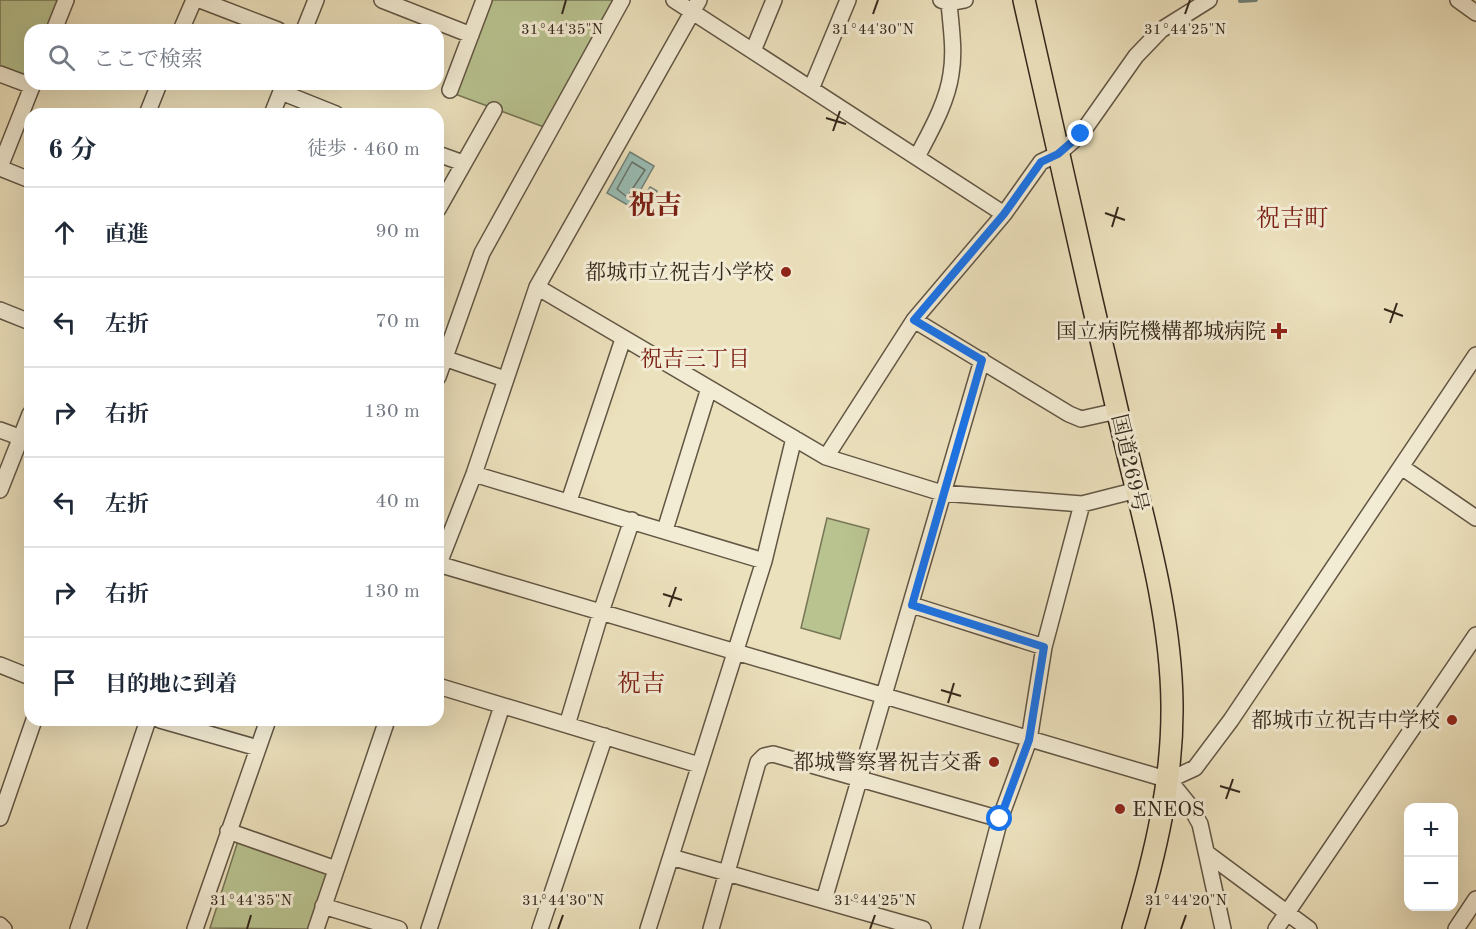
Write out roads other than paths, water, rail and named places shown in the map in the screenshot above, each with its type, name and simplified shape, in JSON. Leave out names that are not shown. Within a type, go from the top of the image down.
[{"type":"highway","name":"国道269号","points":[[1024,0],[1137,490],[1168,642],[1172,704],[1169,780],[1133,929]]},
{"type":"street","points":[[56,24],[66,0]]},
{"type":"street","points":[[184,24],[194,0]]},
{"type":"street","points":[[200,0],[262,24]]},
{"type":"street","points":[[306,24],[316,0]]},
{"type":"street","points":[[450,90],[484,0]]},
{"type":"street","points":[[444,352],[482,253],[622,0]]},
{"type":"street","points":[[674,0],[696,6],[753,51],[1004,214]]},
{"type":"street","points":[[753,51],[774,0]]},
{"type":"street","points":[[811,89],[848,0]]},
{"type":"street","points":[[917,157],[932,129],[951,76],[953,52],[945,2],[964,0]]},
{"type":"street","points":[[825,457],[914,320],[1004,214],[1041,162],[1058,154],[1081,134],[1136,56],[1161,30],[1209,0]]},
{"type":"street","points":[[1458,0],[1476,13]]},
{"type":"street","points":[[387,1],[444,24]]},
{"type":"street","points":[[444,550],[474,474],[537,287],[696,6]]},
{"type":"street","points":[[444,24],[471,35]]},
{"type":"street","points":[[0,74],[24,82]]},
{"type":"street","points":[[24,177],[0,167],[30,90]]},
{"type":"street","points":[[149,108],[157,90]]},
{"type":"street","points":[[274,108],[281,90]]},
{"type":"street","points":[[286,90],[324,108]]},
{"type":"street","points":[[444,198],[494,110]]},
{"type":"street","points":[[444,156],[463,163]]},
{"type":"street","points":[[537,287],[825,457],[942,493],[1082,504],[1137,490]]},
{"type":"street","points":[[0,310],[24,320]]},
{"type":"street","points":[[914,320],[1069,414],[1081,419],[1117,411]]},
{"type":"street","points":[[569,501],[623,339]]},
{"type":"street","points":[[1169,780],[1195,768],[1219,736],[1476,356]]},
{"type":"street","points":[[444,358],[505,379]]},
{"type":"street","points":[[824,900],[982,360]]},
{"type":"street","points":[[665,530],[709,388]]},
{"type":"street","points":[[0,430],[24,439]]},
{"type":"street","points":[[648,929],[765,561],[794,438]]},
{"type":"street","points":[[0,490],[24,444]]},
{"type":"street","points":[[1402,468],[1476,518]]},
{"type":"street","points":[[474,474],[765,561]]},
{"type":"street","points":[[971,929],[1000,819],[1029,740],[1044,647],[1082,504]]},
{"type":"street","points":[[567,725],[632,520]]},
{"type":"street","points":[[444,567],[1169,780],[1195,815],[1208,854],[1223,929]]},
{"type":"street","points":[[912,605],[1044,647]]},
{"type":"street","points":[[1276,929],[1476,635]]},
{"type":"street","points":[[0,665],[24,675]]},
{"type":"street","points":[[444,688],[699,765]]},
{"type":"street","points":[[429,929],[502,706]]},
{"type":"street","points":[[0,818],[32,726]]},
{"type":"street","points":[[78,929],[146,726]]},
{"type":"street","points":[[181,726],[258,748]]},
{"type":"street","points":[[195,929],[266,726]]},
{"type":"street","points":[[316,929],[385,726]]},
{"type":"street","points":[[540,929],[605,736]]},
{"type":"street","points":[[711,929],[758,762],[764,756],[774,754],[1000,819]]},
{"type":"street","points":[[228,831],[336,869]]},
{"type":"street","points":[[1208,854],[1309,929]]},
{"type":"street","points":[[671,857],[922,929]]},
{"type":"street","points":[[1456,929],[1476,899]]},
{"type":"street","points":[[323,906],[399,929]]},
{"type":"street","points":[[0,925],[4,929]]},
{"type":"water","points":[[630,152],[654,166],[631,207],[607,193]]},
{"type":"water","points":[[650,187],[657,191],[645,213],[638,210]]},
{"type":"waterway","points":[[1240,1],[1256,0]]},
{"type":"place","name":"都城市立祝吉小学校","points":[[786,272]]},
{"type":"place","name":"国立病院機構都城病院","points":[[1279,331]]},
{"type":"place","name":"都城市立祝吉中学校","points":[[1452,720]]},
{"type":"place","name":"都城警察署祝吉交番","points":[[994,762]]},
{"type":"place","name":"ENEOS","points":[[1120,809]]},
{"type":"district","name":"祝吉","points":[[655,205]]},
{"type":"district","name":"祝吉町","points":[[1292,218]]},
{"type":"district","name":"祝吉三丁目","points":[[695,358]]},
{"type":"district","name":"祝吉","points":[[641,683]]}]
